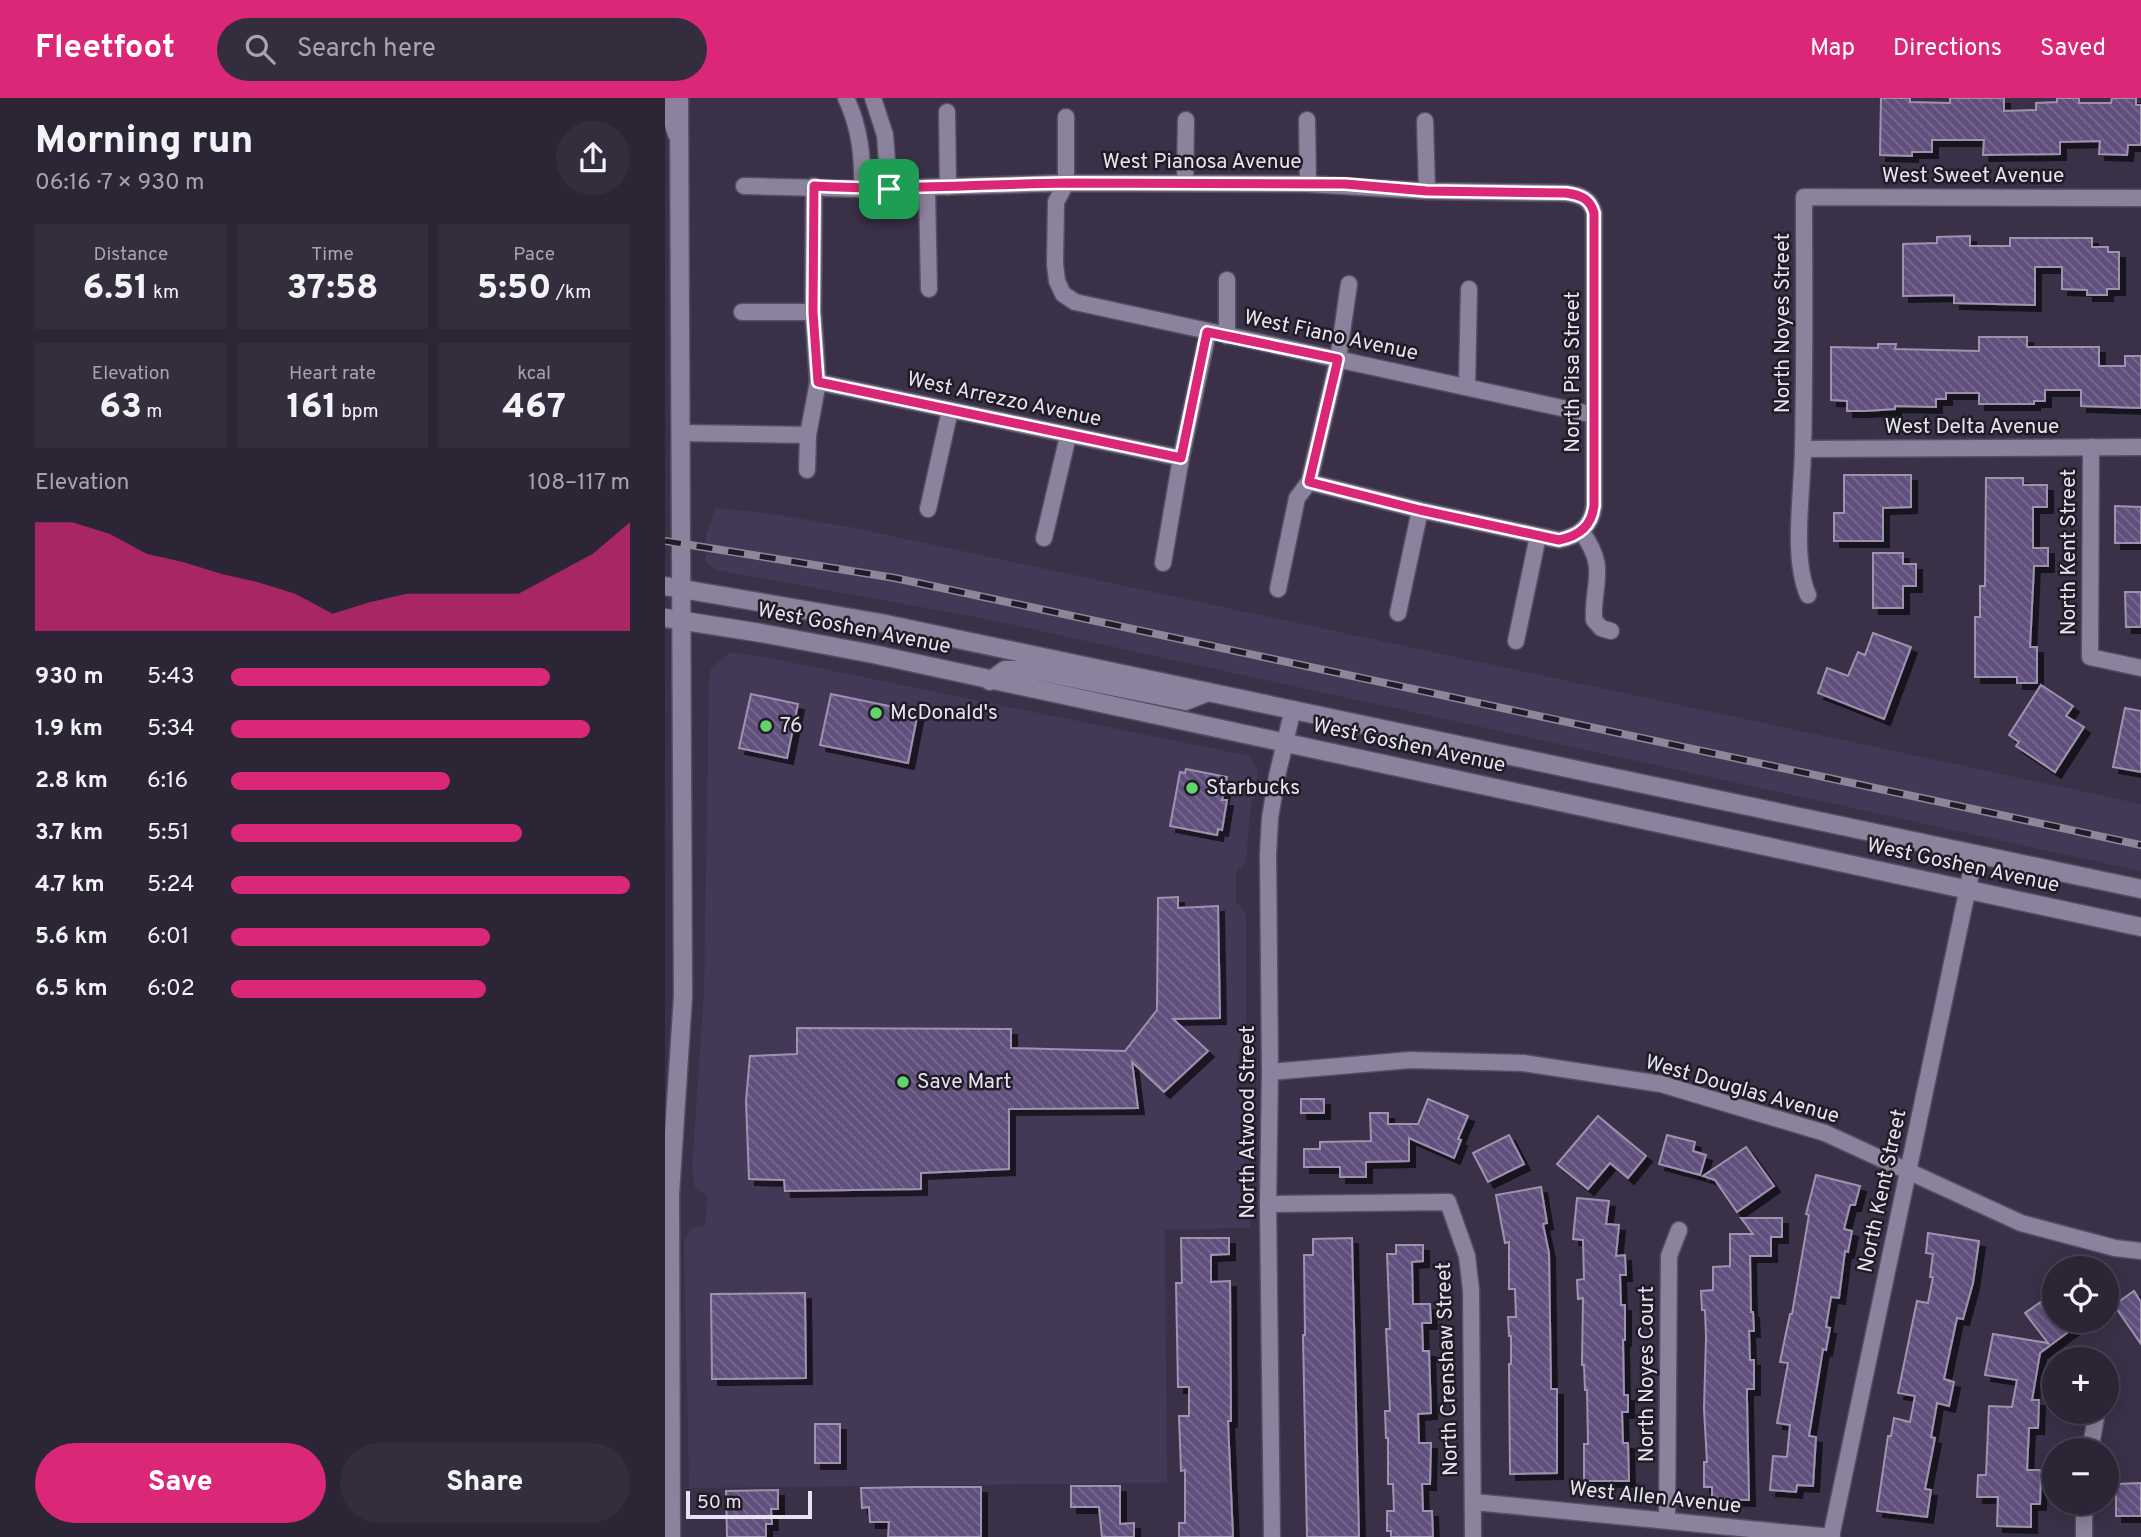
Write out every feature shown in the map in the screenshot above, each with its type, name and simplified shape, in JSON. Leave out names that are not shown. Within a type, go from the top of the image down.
[{"type":"main road","points":[[670,1537],[670,1194],[683,996],[673,619],[682,433],[679,98]]},
{"type":"main road","name":"West Goshen Avenue","points":[[673,587],[881,623],[2141,889]]},
{"type":"main road","name":"West Goshen Avenue","points":[[673,619],[818,643],[2141,927]]},
{"type":"main road","points":[[990,681],[1005,670],[1032,670],[1185,701],[1208,692]]},
{"type":"street","points":[[846,98],[860,141],[862,189]]},
{"type":"street","points":[[873,98],[885,135],[889,189]]},
{"type":"street","points":[[665,99],[679,143]]},
{"type":"street","points":[[947,112],[948,187]]},
{"type":"street","points":[[1066,117],[1066,183]]},
{"type":"street","points":[[1185,183],[1186,120]]},
{"type":"street","points":[[1307,120],[1308,184]]},
{"type":"street","points":[[1425,121],[1427,191]]},
{"type":"street","name":"West Pianosa Avenue","points":[[744,186],[927,189],[1066,183],[1308,184],[1427,191],[1566,193],[1587,200]]},
{"type":"street","name":"West Fiano Avenue","points":[[1066,183],[1056,202],[1055,264],[1057,281],[1063,294],[1075,302],[1594,415]]},
{"type":"street","points":[[807,470],[808,435],[818,382],[813,312],[814,186]]},
{"type":"street","points":[[927,189],[929,289]]},
{"type":"street","name":"West Sweet Avenue","points":[[1804,197],[2141,198]]},
{"type":"street","name":"North Noyes Street","points":[[1803,449],[1804,197]]},
{"type":"street","name":"North Pisa Street","points":[[1577,534],[1590,523],[1594,505],[1594,213],[1587,200]]},
{"type":"street","points":[[1227,280],[1227,336]]},
{"type":"street","points":[[1278,589],[1297,498],[1309,482],[1338,359],[1349,284]]},
{"type":"street","points":[[1467,386],[1469,289]]},
{"type":"street","points":[[742,312],[813,312]]},
{"type":"street","points":[[1163,563],[1207,332]]},
{"type":"street","name":"West Arrezzo Avenue","points":[[818,382],[1181,458]]},
{"type":"street","points":[[928,509],[950,410]]},
{"type":"street","points":[[682,433],[808,435]]},
{"type":"street","points":[[1044,538],[1068,436]]},
{"type":"street","name":"North Kent Street","points":[[2091,447],[2090,657],[2141,668]]},
{"type":"street","name":"West Delta Avenue","points":[[1803,449],[2141,447]]},
{"type":"street","points":[[1803,449],[1800,554],[1808,595]]},
{"type":"street","points":[[1309,482],[1538,536],[1559,540],[1577,534],[1589,541],[1597,564],[1598,585],[1594,620],[1601,628],[1611,631]]},
{"type":"street","points":[[1398,613],[1420,510]]},
{"type":"street","points":[[1516,641],[1538,536]]},
{"type":"street","name":"North Atwood Street","points":[[1272,1537],[1268,854],[1271,818],[1293,709]]},
{"type":"street","name":"North Kent Street","points":[[1831,1537],[1976,854]]},
{"type":"street","name":"West Douglas Avenue","points":[[1270,1072],[1410,1060],[1523,1063],[1661,1084],[1825,1133],[2021,1223],[2115,1248],[2141,1251]]},
{"type":"street","name":"North Crenshaw Street","points":[[1268,1204],[1448,1202],[1467,1256],[1471,1290],[1473,1537]]},
{"type":"street","name":"North Noyes Court","points":[[1667,1520],[1669,1255],[1679,1230]]},
{"type":"street","name":"West Allen Avenue","points":[[1474,1502],[1831,1537]]},
{"type":"street","points":[[2084,1515],[2084,1537]]},
{"type":"street","points":[[665,1524],[670,1537]]},
{"type":"shaded area","points":[[715,508],[767,513],[850,527],[2141,804],[2141,871],[981,618],[716,570],[705,561],[706,536]]},
{"type":"shaded area","points":[[730,652],[1250,756],[1258,771],[1250,811],[1246,862],[1236,872],[1236,902],[1246,913],[1246,1036],[1239,1052],[1237,1090],[1249,1104],[1250,1228],[1165,1230],[1167,1483],[689,1488],[684,1239],[692,1228],[705,1226],[707,1196],[695,1187],[692,1169],[704,991],[709,681],[711,669]]},
{"type":"building","points":[[1881,98],[1950,103],[1950,98],[2004,98],[2004,111],[2036,110],[2036,103],[2057,102],[2057,98],[2079,98],[2079,103],[2111,103],[2112,98],[2136,98],[2136,105],[2141,105],[2141,145],[2128,145],[2127,155],[2099,154],[2100,141],[2060,142],[2060,154],[1983,155],[1984,140],[1932,140],[1932,152],[1912,152],[1912,156],[1880,155]]},
{"type":"building","points":[[1970,236],[1970,246],[2010,246],[2010,238],[2092,238],[2092,247],[2108,247],[2108,252],[2119,252],[2119,289],[2107,289],[2107,295],[2087,295],[2087,290],[2062,289],[2062,267],[2035,267],[2035,305],[1954,303],[1954,295],[1903,296],[1903,244],[1937,243],[1937,237]]},
{"type":"building","points":[[1979,337],[2027,337],[2027,347],[2099,347],[2099,366],[2125,366],[2125,356],[2141,356],[2141,408],[2081,406],[2081,390],[2045,390],[2045,401],[2034,401],[2034,404],[1979,404],[1979,393],[1946,393],[1946,399],[1936,399],[1936,407],[1895,406],[1895,409],[1865,411],[1847,411],[1847,401],[1831,400],[1831,347],[1878,348],[1878,344],[1896,344],[1895,349],[1979,351]]},
{"type":"building","points":[[1844,475],[1911,475],[1911,507],[1883,508],[1883,541],[1834,541],[1834,513],[1844,513]]},
{"type":"building","points":[[1986,478],[2023,478],[2023,485],[2047,485],[2047,507],[2033,507],[2033,548],[2048,548],[2048,566],[2034,566],[2030,647],[2037,647],[2037,683],[2017,683],[2017,677],[1975,677],[1975,617],[1980,617],[1980,586],[1985,586]]},
{"type":"building","points":[[2115,506],[2141,507],[2141,543],[2115,543]]},
{"type":"building","points":[[1873,553],[1903,553],[1903,564],[1916,564],[1916,586],[1903,586],[1903,608],[1873,608]]},
{"type":"building","points":[[2125,592],[2141,592],[2141,627],[2126,627]]},
{"type":"building","points":[[1873,633],[1911,647],[1884,719],[1818,693],[1827,668],[1848,676],[1858,652],[1865,655]]},
{"type":"building","points":[[2041,685],[2073,706],[2066,716],[2084,727],[2055,772],[2016,746],[2019,742],[2009,735]]},
{"type":"building","points":[[751,694],[798,704],[787,758],[739,748]]},
{"type":"building","points":[[831,694],[918,712],[908,763],[820,745]]},
{"type":"building","points":[[2125,708],[2141,711],[2141,772],[2113,767]]},
{"type":"building","points":[[1186,769],[1227,777],[1222,800],[1227,800],[1222,830],[1218,829],[1217,835],[1170,826],[1180,772],[1185,773]]},
{"type":"building","points":[[1178,897],[1178,908],[1218,906],[1220,1018],[1173,1019],[1208,1051],[1164,1092],[1132,1062],[1138,1108],[1009,1109],[1009,1169],[921,1173],[921,1189],[785,1191],[784,1180],[749,1179],[746,1101],[750,1056],[797,1054],[797,1028],[1011,1029],[1011,1048],[1125,1051],[1157,1010],[1158,898]]},
{"type":"building","points":[[1301,1099],[1324,1099],[1324,1113],[1301,1113]]},
{"type":"building","points":[[1428,1099],[1468,1116],[1458,1139],[1461,1140],[1454,1158],[1409,1138],[1409,1161],[1366,1162],[1366,1177],[1340,1177],[1340,1167],[1304,1167],[1304,1149],[1320,1149],[1320,1142],[1371,1141],[1370,1113],[1388,1113],[1388,1124],[1418,1124]]},
{"type":"building","points":[[1598,1116],[1646,1156],[1628,1178],[1610,1163],[1588,1189],[1557,1164]]},
{"type":"building","points":[[1509,1135],[1524,1164],[1488,1182],[1473,1153]]},
{"type":"building","points":[[1667,1135],[1695,1142],[1693,1151],[1706,1155],[1700,1175],[1659,1164]]},
{"type":"building","points":[[1746,1147],[1774,1186],[1737,1212],[1715,1180],[1703,1176]]},
{"type":"building","points":[[1816,1175],[1860,1186],[1855,1205],[1850,1205],[1844,1229],[1852,1231],[1848,1252],[1845,1251],[1839,1298],[1831,1297],[1826,1327],[1830,1328],[1826,1350],[1823,1349],[1809,1436],[1816,1437],[1813,1486],[1797,1485],[1796,1492],[1770,1490],[1773,1456],[1787,1457],[1790,1425],[1777,1423],[1788,1363],[1780,1362],[1792,1314],[1809,1215],[1806,1214]]},
{"type":"building","points":[[1541,1187],[1547,1223],[1543,1224],[1549,1253],[1551,1389],[1557,1389],[1557,1473],[1510,1474],[1511,1336],[1508,1317],[1516,1317],[1515,1289],[1509,1289],[1509,1242],[1505,1243],[1496,1195]]},
{"type":"building","points":[[1577,1198],[1609,1201],[1606,1224],[1619,1225],[1616,1256],[1625,1255],[1626,1275],[1620,1275],[1621,1305],[1625,1305],[1624,1395],[1628,1395],[1628,1412],[1622,1412],[1623,1443],[1628,1443],[1629,1481],[1584,1481],[1584,1444],[1588,1444],[1587,1390],[1582,1365],[1583,1298],[1578,1299],[1577,1280],[1584,1279],[1583,1240],[1573,1239]]},
{"type":"building","points":[[1741,1218],[1782,1218],[1782,1237],[1771,1237],[1771,1256],[1750,1256],[1754,1331],[1749,1331],[1750,1360],[1754,1360],[1754,1389],[1747,1389],[1749,1500],[1712,1499],[1712,1487],[1704,1487],[1704,1462],[1707,1462],[1704,1409],[1706,1337],[1701,1291],[1713,1290],[1713,1267],[1730,1266],[1730,1234],[1753,1234]]},
{"type":"building","points":[[1928,1233],[1979,1241],[1973,1283],[1963,1319],[1957,1318],[1944,1379],[1954,1382],[1949,1406],[1937,1403],[1931,1437],[1935,1438],[1925,1489],[1931,1490],[1927,1517],[1877,1511],[1888,1436],[1891,1436],[1894,1418],[1910,1422],[1915,1396],[1898,1393],[1917,1301],[1928,1303],[1933,1277],[1930,1277],[1933,1254],[1926,1253]]},
{"type":"building","points":[[1181,1238],[1229,1238],[1229,1254],[1211,1255],[1211,1282],[1230,1281],[1231,1421],[1228,1421],[1233,1537],[1179,1537],[1179,1523],[1185,1523],[1185,1470],[1181,1471],[1179,1416],[1189,1416],[1189,1387],[1178,1387],[1176,1283],[1182,1283]]},
{"type":"building","points":[[1352,1238],[1359,1537],[1307,1537],[1304,1255],[1313,1255],[1313,1239]]},
{"type":"building","points":[[1396,1245],[1423,1245],[1423,1261],[1412,1262],[1413,1304],[1430,1304],[1431,1323],[1422,1323],[1423,1351],[1429,1351],[1431,1413],[1418,1414],[1419,1443],[1431,1443],[1430,1484],[1422,1484],[1423,1511],[1432,1511],[1433,1537],[1391,1537],[1391,1531],[1387,1531],[1387,1511],[1394,1511],[1393,1484],[1388,1484],[1385,1411],[1390,1411],[1386,1329],[1390,1329],[1387,1254],[1396,1254]]},
{"type":"building","points":[[2134,1291],[2141,1302],[2141,1344],[2119,1312],[2119,1302]]},
{"type":"building","points":[[805,1293],[806,1378],[712,1379],[711,1294]]},
{"type":"building","points":[[2042,1301],[2042,1333],[2067,1333],[2048,1347],[2042,1347],[2032,1400],[2039,1400],[2038,1428],[2029,1428],[2027,1470],[2041,1470],[2040,1504],[2031,1504],[2031,1527],[1997,1526],[1998,1497],[1977,1497],[1978,1475],[1986,1475],[1989,1406],[2012,1407],[2017,1380],[1985,1375],[1993,1334],[2048,1343],[2025,1313]]},
{"type":"building","points":[[815,1424],[840,1424],[840,1463],[815,1463]]},
{"type":"building","points":[[2141,1483],[2141,1516],[2116,1516],[2119,1515],[2119,1484]]},
{"type":"building","points":[[1071,1486],[1120,1486],[1120,1524],[1134,1523],[1134,1537],[1102,1537],[1099,1507],[1071,1507]]},
{"type":"building","points":[[981,1487],[981,1537],[888,1537],[889,1522],[870,1522],[869,1507],[862,1508],[861,1488]]},
{"type":"building","points":[[778,1490],[778,1509],[771,1509],[772,1524],[766,1524],[766,1537],[727,1537],[726,1491]]},
{"type":"railway","points":[[665,541],[895,578],[2141,845]]},
{"type":"place","name":"McDonald's","points":[[876,713]]},
{"type":"place","name":"76","points":[[766,726]]},
{"type":"place","name":"Starbucks","points":[[1192,788]]},
{"type":"place","name":"Save Mart","points":[[903,1082]]},
{"type":"route","points":[[974,184],[1345,184],[1394,190],[1578,195],[1592,205],[1594,213],[1594,505],[1590,523],[1573,537],[1559,540],[1420,510],[1309,482],[1338,359],[1207,332],[1181,458],[818,382],[813,312],[814,186],[889,189],[927,189],[974,184]]}]
